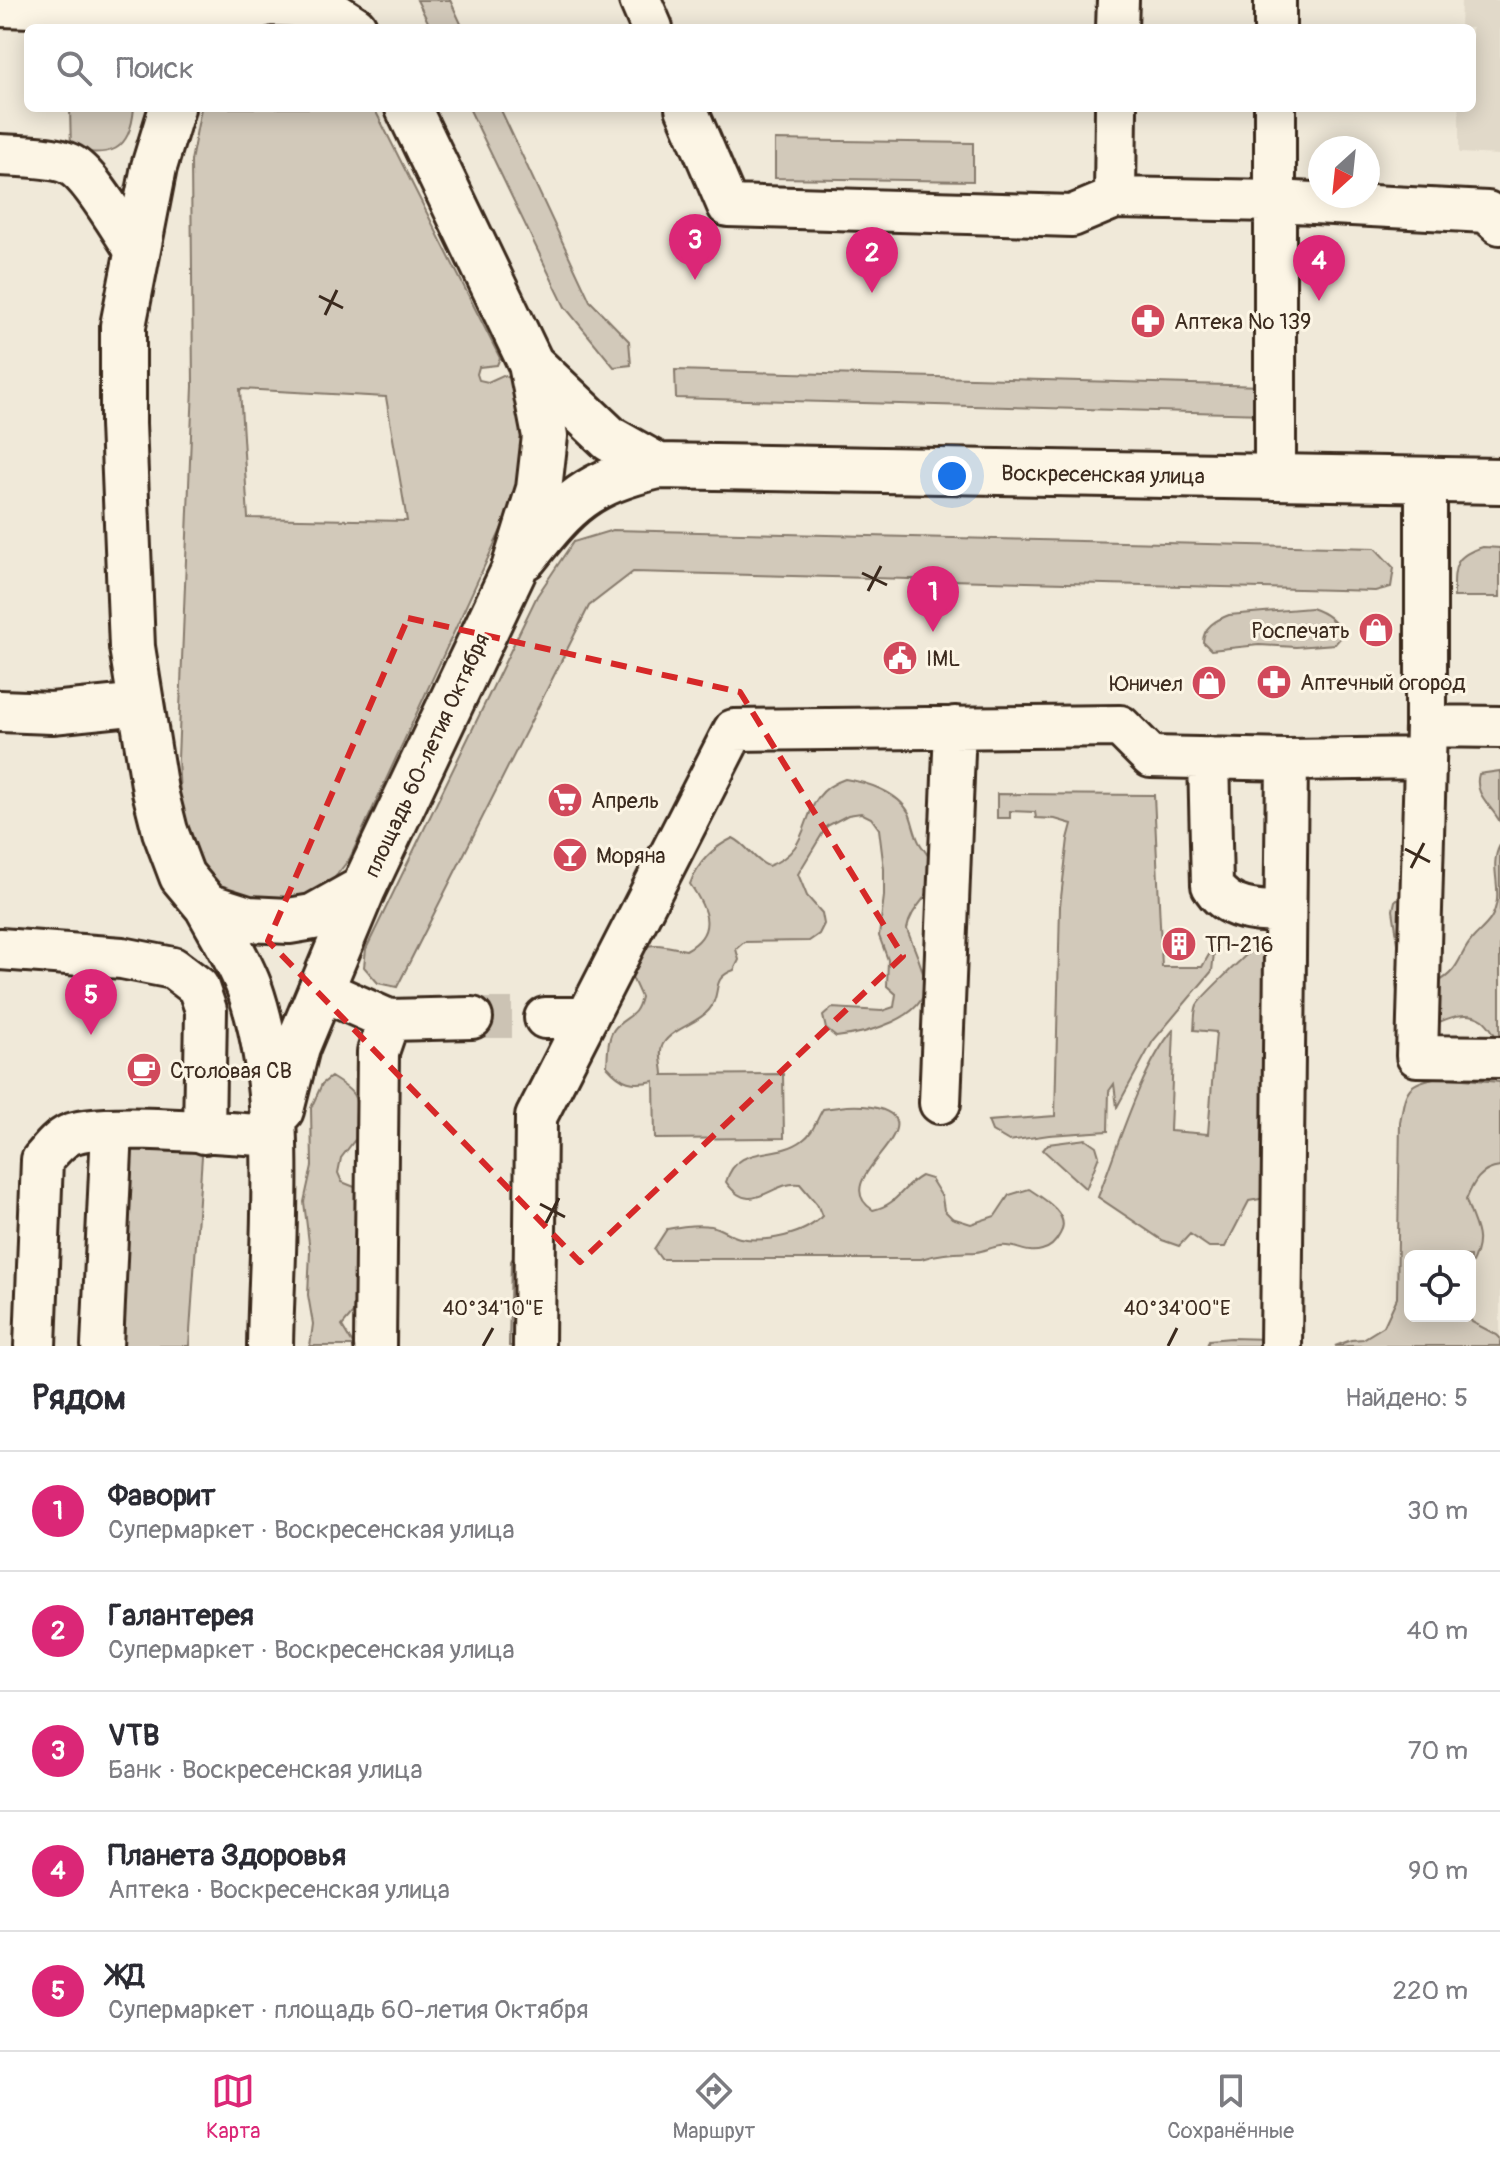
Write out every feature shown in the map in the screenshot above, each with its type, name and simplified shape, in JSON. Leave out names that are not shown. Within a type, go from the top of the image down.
[{"type":"main road","points":[[355,0],[368,24]]},
{"type":"main road","points":[[232,14],[268,3],[295,4],[334,15],[348,24]]},
{"type":"main road","points":[[171,112],[154,167],[123,326],[123,424],[132,647],[155,791],[165,831],[182,876],[207,906],[249,986],[263,1044],[275,1136],[270,1346]]},
{"type":"main road","name":"площадь 60-летия Октября","points":[[207,906],[248,919],[289,921],[313,917],[363,889],[513,572],[539,489],[545,436],[531,364],[410,112]]},
{"type":"main road","name":"Воскресенская улица","points":[[531,364],[610,439],[658,466]]},
{"type":"main road","name":"Воскресенская улица","points":[[513,572],[553,522],[587,491],[618,476],[658,466],[1500,481]]},
{"type":"main road","points":[[275,1136],[297,1047],[363,889]]},
{"type":"lane","points":[[640,0],[650,24]]},
{"type":"lane","points":[[1117,24],[1118,0]]},
{"type":"lane","points":[[1275,0],[1275,24]]},
{"type":"lane","points":[[0,6],[232,14]]},
{"type":"lane","points":[[688,112],[728,206],[1072,216],[1115,198],[1275,201],[1487,212],[1500,224]]},
{"type":"lane","points":[[1115,198],[1116,112]]},
{"type":"lane","points":[[1275,112],[1275,477]]},
{"type":"lane","points":[[0,155],[70,164],[97,191],[138,254]]},
{"type":"lane","points":[[1426,480],[1425,742],[1417,1056],[1500,1057]]},
{"type":"lane","points":[[0,711],[52,713],[141,704]]},
{"type":"lane","points":[[534,1346],[536,1117],[734,730],[1120,726],[1151,757],[1287,760],[1425,742],[1500,727]]},
{"type":"lane","points":[[940,1103],[955,727]]},
{"type":"lane","points":[[1209,758],[1212,885],[1218,896],[1229,904],[1260,912],[1285,912]]},
{"type":"lane","points":[[1281,1346],[1287,760]]},
{"type":"lane","points":[[0,949],[122,958],[173,968],[198,987],[206,1010],[204,1133]]},
{"type":"lane","points":[[319,989],[389,1020],[472,1018]]},
{"type":"lane","points":[[545,1018],[585,1018]]},
{"type":"lane","points":[[375,1346],[378,1052],[389,1020]]},
{"type":"lane","points":[[35,1346],[42,1160],[71,1133],[112,1129],[275,1136]]},
{"type":"lane","points":[[102,1346],[112,1129]]},
{"type":"highlighted area","points":[[408,618],[740,692],[903,956],[580,1262],[268,941]]},
{"type":"shaded area","points":[[417,0],[450,0],[461,24],[429,24]]},
{"type":"shaded area","points":[[1461,0],[1500,0],[1500,155],[1459,153],[1459,112],[1476,112],[1476,24],[1460,24]]},
{"type":"shaded area","points":[[70,112],[133,112],[128,135],[116,148],[97,153],[71,150]]},
{"type":"shaded area","points":[[200,112],[376,112],[500,358],[497,365],[479,367],[479,380],[488,382],[503,375],[510,378],[518,395],[524,430],[521,466],[506,519],[350,858],[325,890],[277,907],[208,886],[181,812],[178,759],[193,386],[191,161]],"holes":[[[240,389],[386,397],[407,521],[248,518]]]},
{"type":"shaded area","points":[[471,112],[502,112],[590,301],[629,341],[631,365],[614,367],[565,307]]},
{"type":"shaded area","points":[[775,140],[973,143],[973,181],[775,178]]},
{"type":"shaded area","points":[[675,370],[1264,386],[1265,414],[676,398]]},
{"type":"shaded area","points":[[613,530],[1375,548],[1394,568],[1391,587],[1375,591],[633,572],[589,606],[397,987],[378,983],[364,967],[366,949],[537,596],[573,542]]},
{"type":"shaded area","points":[[1483,547],[1500,548],[1500,597],[1454,597],[1457,564],[1465,555]]},
{"type":"shaded area","points":[[1311,608],[1334,621],[1342,636],[1335,644],[1296,647],[1259,645],[1211,650],[1203,642],[1208,628],[1229,615]]},
{"type":"shaded area","points":[[1500,771],[1500,822],[1478,788],[1478,781],[1479,774]]},
{"type":"shaded area","points":[[845,779],[881,789],[897,799],[909,813],[919,842],[933,865],[931,887],[912,915],[907,929],[924,975],[923,995],[917,1006],[906,1015],[877,1028],[836,1037],[826,1029],[823,1016],[832,1008],[882,1011],[894,1007],[896,994],[887,986],[888,960],[879,936],[884,869],[879,829],[871,818],[861,813],[848,815],[827,826],[798,874],[807,896],[822,913],[824,924],[819,934],[809,941],[744,942],[736,949],[739,960],[734,970],[719,982],[709,1010],[673,1034],[662,1047],[663,1075],[783,1074],[784,1138],[655,1139],[654,1081],[628,1082],[607,1066],[611,1035],[634,1012],[641,997],[630,973],[639,949],[657,945],[686,950],[696,943],[703,936],[706,920],[701,902],[690,884],[707,856],[733,838],[768,866],[784,858],[802,835],[818,798],[829,787]]},
{"type":"shaded area","points":[[997,794],[1154,795],[1162,967],[1202,967],[1215,944],[1212,971],[1153,1041],[1117,1107],[1114,1084],[1109,1091],[1108,1131],[1009,1141],[992,1131],[988,1121],[1055,1116],[1060,906],[1072,824],[1036,818],[1035,812],[1010,811],[1010,818],[997,818]]},
{"type":"shaded area","points":[[1500,845],[1500,1042],[1488,1025],[1477,1017],[1457,1016],[1431,1026],[1399,1005],[1396,984],[1401,963],[1393,910],[1395,901],[1402,894],[1436,983],[1451,973],[1494,912],[1497,900],[1496,859]]},
{"type":"shaded area","points":[[1256,946],[1267,946],[1269,1194],[1249,1201],[1225,1247],[1209,1247],[1190,1234],[1179,1246],[1162,1240],[1098,1197],[1140,1086],[1174,1029],[1170,1131],[1208,1134],[1216,1032],[1194,1030],[1196,1008],[1206,994]]},
{"type":"shaded area","points":[[331,1077],[350,1091],[356,1102],[357,1137],[341,1158],[338,1173],[342,1182],[357,1188],[355,1300],[353,1313],[342,1326],[354,1346],[310,1346],[313,1324],[308,1295],[310,1251],[304,1202],[312,1166],[311,1108],[322,1084]]},
{"type":"shaded area","points":[[1439,1077],[1500,1082],[1500,1167],[1478,1178],[1466,1200],[1478,1240],[1476,1252],[1404,1250],[1404,1322],[1472,1322],[1497,1335],[1500,1346],[1335,1346],[1363,1339],[1384,1326],[1397,1298],[1400,1122],[1406,1095],[1419,1082]]},
{"type":"shaded area","points":[[874,1107],[895,1119],[893,1136],[861,1183],[860,1192],[864,1201],[873,1210],[889,1204],[921,1176],[931,1179],[942,1197],[944,1210],[952,1218],[971,1224],[995,1216],[1009,1195],[1029,1189],[1059,1214],[1063,1227],[1057,1240],[1048,1248],[1036,1251],[1000,1246],[921,1259],[661,1259],[654,1249],[667,1229],[711,1226],[740,1238],[761,1239],[795,1233],[815,1223],[822,1216],[817,1204],[800,1184],[790,1184],[753,1198],[735,1193],[726,1182],[739,1162],[748,1157],[781,1150],[803,1140],[823,1109]]},
{"type":"shaded area","points":[[1444,1123],[1500,1123],[1500,1346],[1353,1346],[1440,1344],[1441,1322],[1476,1322],[1476,1250],[1469,1250]]},
{"type":"shaded area","points":[[1086,1139],[1096,1146],[1099,1156],[1086,1189],[1043,1150],[1048,1144]]},
{"type":"shaded area","points":[[131,1146],[193,1147],[202,1156],[189,1346],[123,1346]]},
{"type":"shaded area","points":[[515,1255],[529,1346],[509,1346],[511,1261]]},
{"type":"shaded area","points":[[1269,1339],[1284,1346],[1207,1346],[1209,1340]]},
{"type":"tunnel","points":[[472,1018],[545,1018]]},
{"type":"place","name":"VTB","points":[[695,280]]},
{"type":"place","name":"Галантерея","points":[[872,293]]},
{"type":"place","name":"Планета Здоровья","points":[[1319,301]]},
{"type":"place","name":"Аптека № 139","points":[[1148,321]]},
{"type":"place","name":"Роспечать","points":[[1376,630]]},
{"type":"place","name":"Фаворит","points":[[933,632]]},
{"type":"place","name":"IML","points":[[900,658]]},
{"type":"place","name":"Аптечный огород","points":[[1274,682]]},
{"type":"place","name":"Юничел","points":[[1209,683]]},
{"type":"place","name":"Апрель","points":[[565,800]]},
{"type":"place","name":"Моряна","points":[[570,855]]},
{"type":"place","name":"ТП-216","points":[[1179,944]]},
{"type":"place","name":"ЖД","points":[[91,1035]]},
{"type":"place","name":"Столовая СВ","points":[[144,1070]]}]
